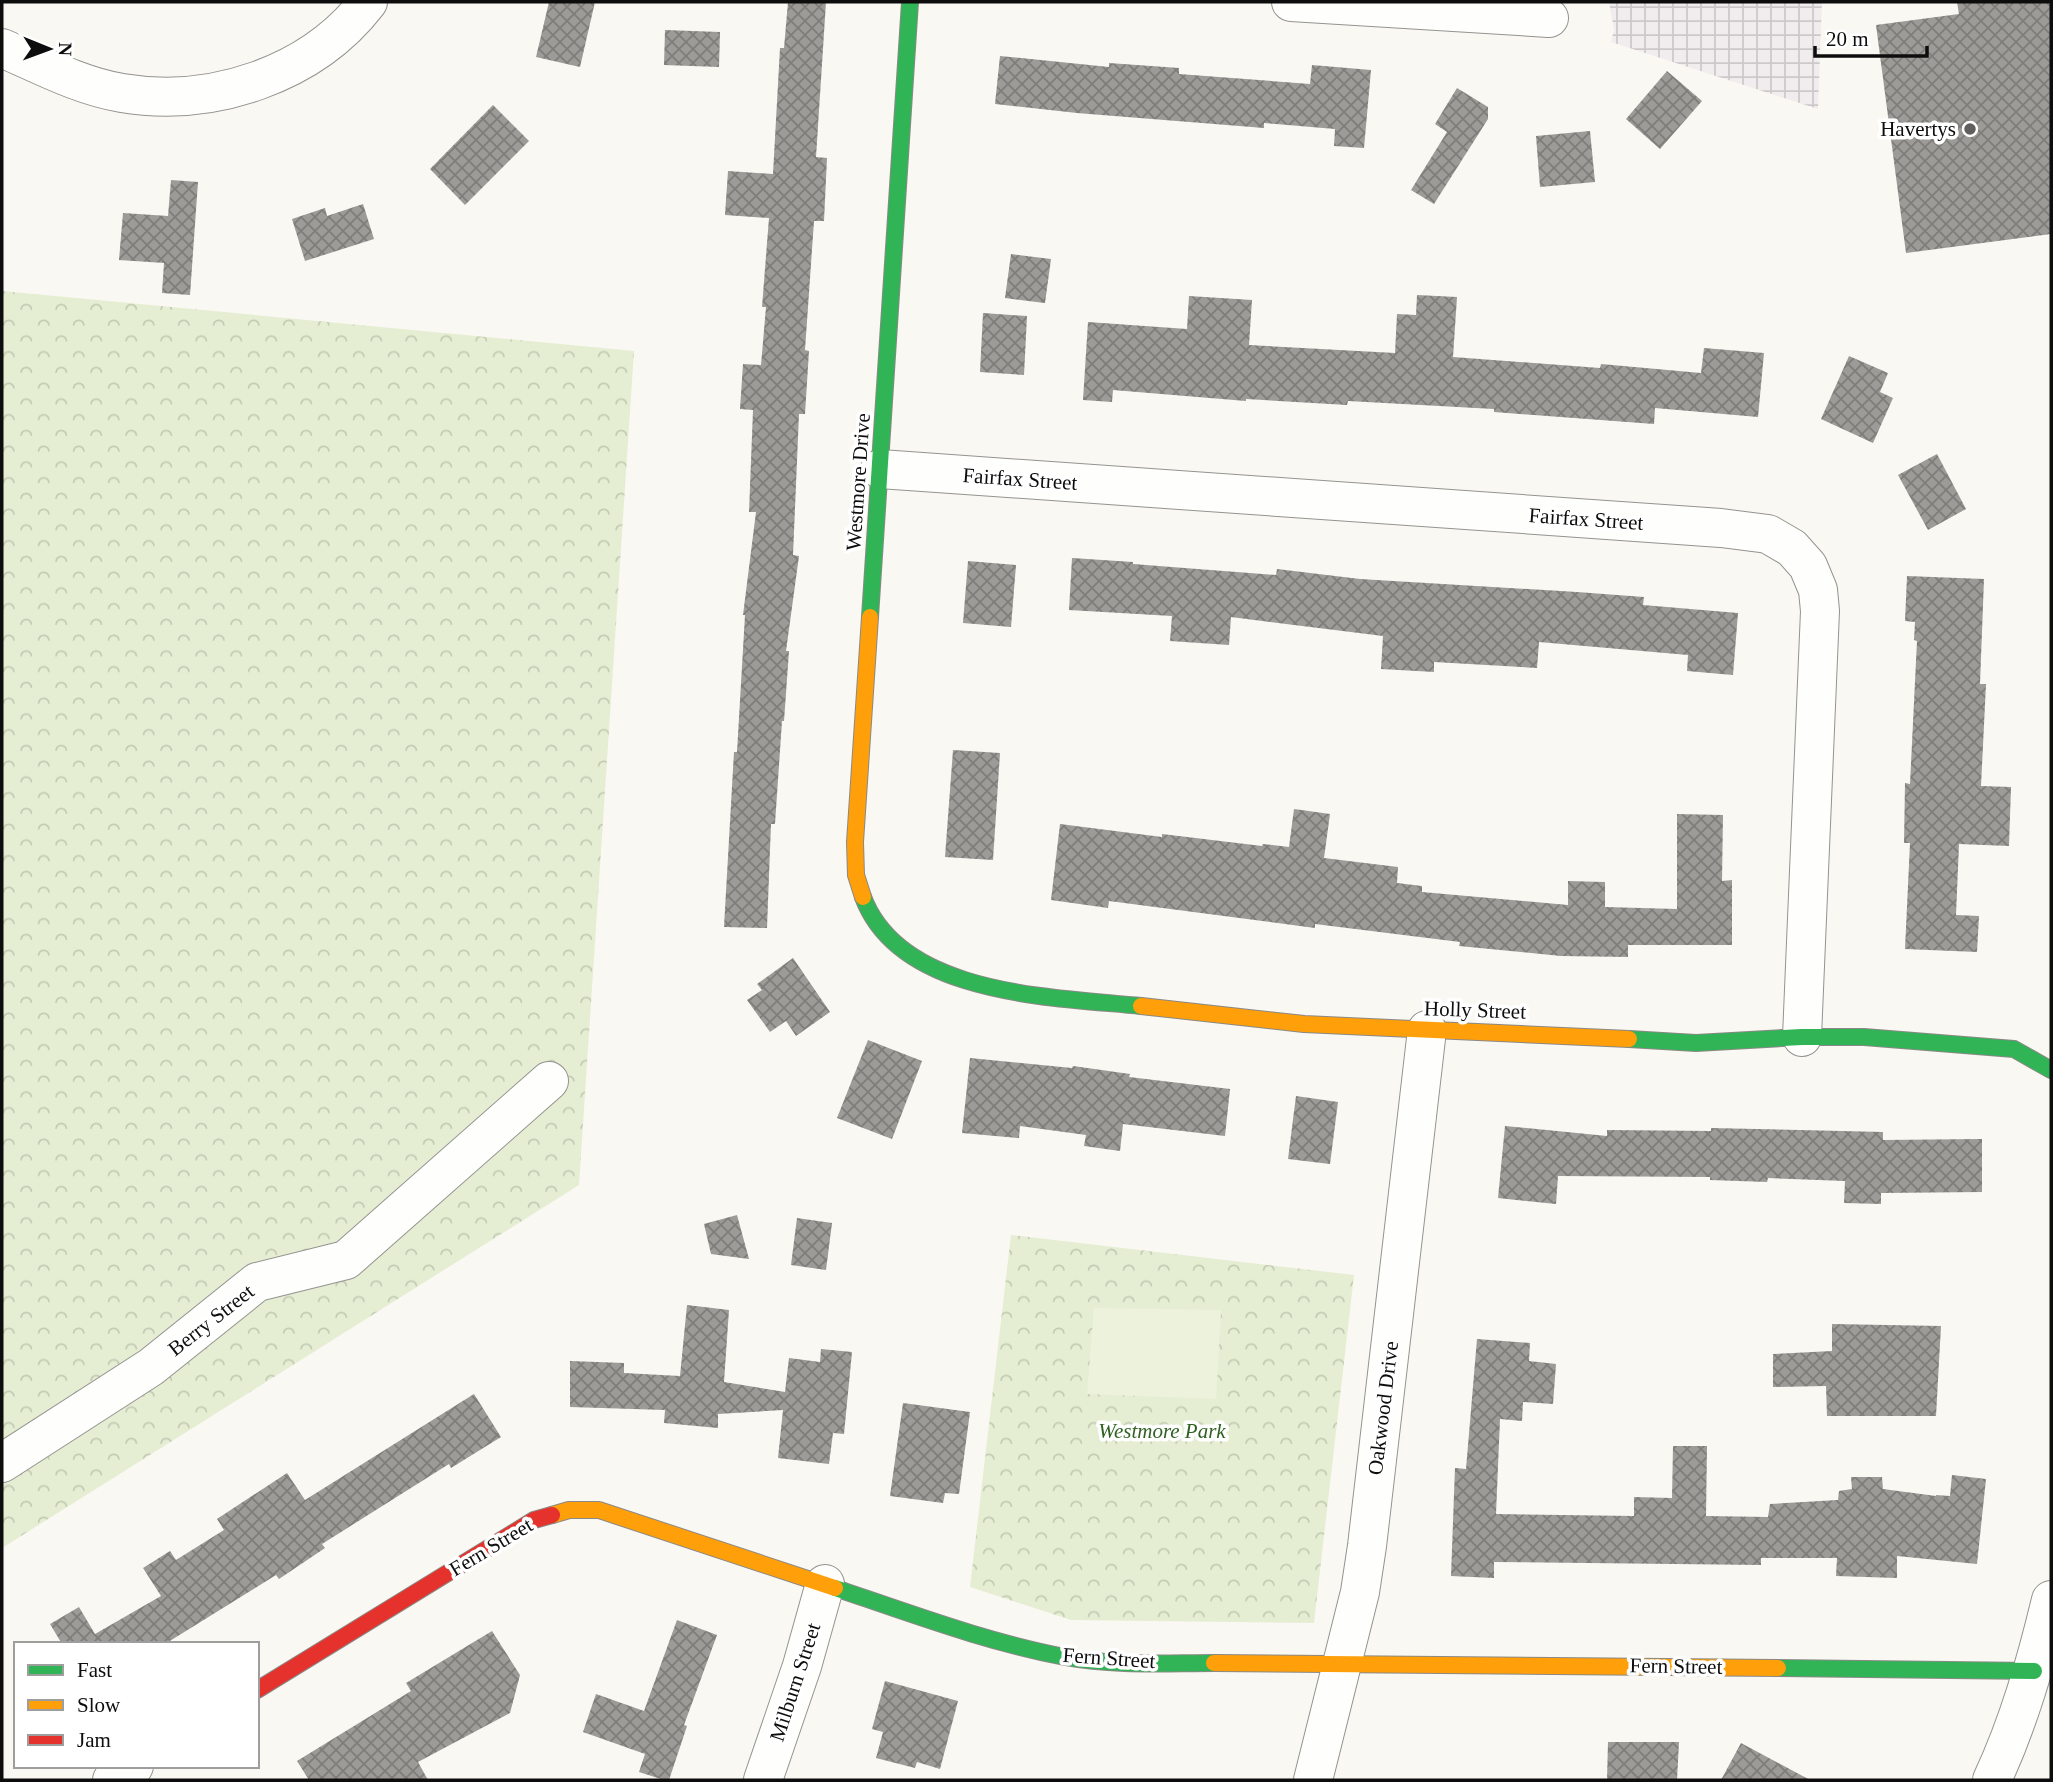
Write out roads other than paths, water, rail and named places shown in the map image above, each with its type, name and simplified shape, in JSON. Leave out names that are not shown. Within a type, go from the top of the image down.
[{"type":"street","points":[[2,48],[80,83],[122,93],[163,97],[209,94],[247,85],[291,66],[329,41],[368,2]]},
{"type":"street","name":"Westmore Drive","points":[[900,951],[878,929],[867,911],[856,870],[858,799],[910,2]]},
{"type":"street","points":[[1291,2],[1549,18]]},
{"type":"street","name":"Fairfax Street","points":[[880,469],[1721,528],[1768,534],[1792,548],[1808,566],[1818,590],[1820,611],[1802,1037]]},
{"type":"street","name":"Holly Street","points":[[900,951],[946,973],[990,987],[1029,994],[1304,1024],[1529,1032],[1696,1043],[1802,1037],[1864,1037],[2014,1049],[2051,1070]]},
{"type":"street","name":"Oakwood Drive","points":[[1313,1780],[1360,1592],[1367,1546],[1427,1030]]},
{"type":"street","name":"Berry Street","points":[[2,1463],[151,1367],[257,1282],[346,1259],[549,1081]]},
{"type":"street","name":"Fern Street","points":[[259,1689],[534,1520],[569,1510],[599,1510],[999,1642],[1066,1657],[1119,1663],[2034,1671]]},
{"type":"street","name":"Milburn Street","points":[[763,1780],[802,1666],[825,1584]]},
{"type":"street","points":[[1992,1780],[2034,1671],[2051,1600]]},
{"type":"street","points":[[112,1780],[131,1768]]},
{"type":"place","name":"Havertys","points":[[1970,129]]},
{"type":"park label","name":"Westmore Park","points":[[1162,1431]]}]
